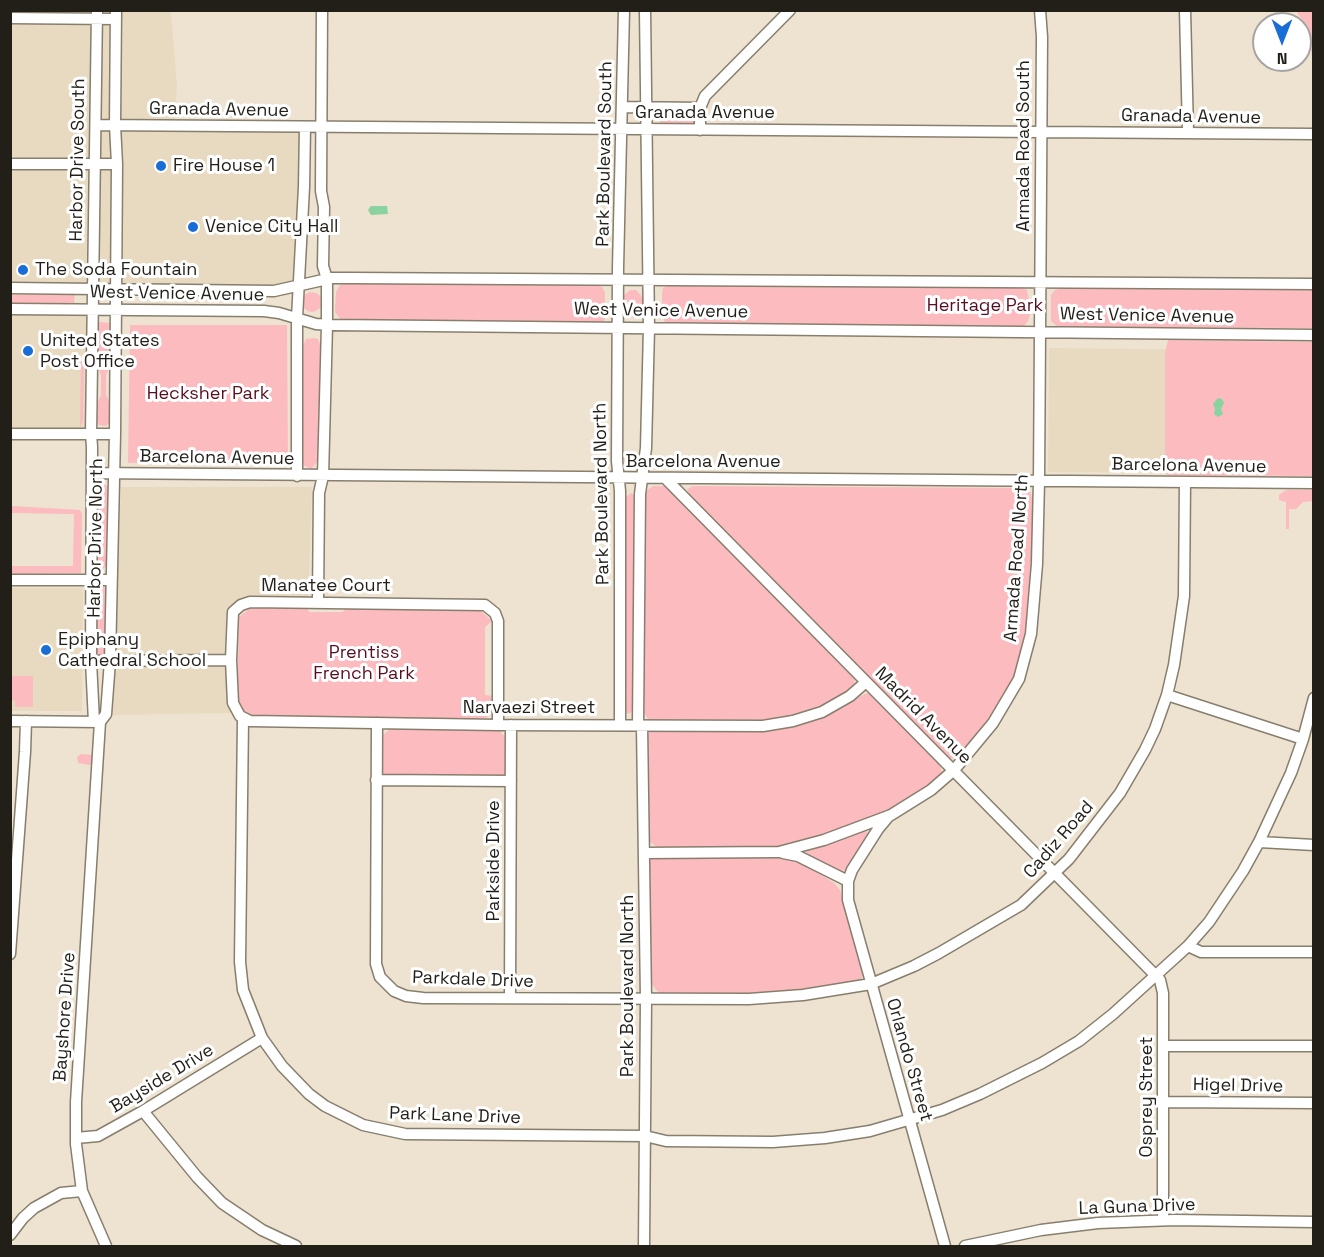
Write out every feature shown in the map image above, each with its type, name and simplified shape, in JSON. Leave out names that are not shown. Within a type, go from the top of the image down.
[{"type":"street","points":[[318,603],[319,493],[323,476],[327,325],[327,279],[323,266],[322,10]]},
{"type":"street","name":"Park Boulevard South","points":[[618,299],[624,10]]},
{"type":"street","points":[[645,10],[649,280]]},
{"type":"street","points":[[700,130],[700,108],[705,96],[790,10]]},
{"type":"street","name":"Armada Road South","points":[[1040,10],[1040,282]]},
{"type":"street","points":[[1185,10],[1188,132]]},
{"type":"street","name":"Harbor Drive South","points":[[92,310],[97,15]]},
{"type":"street","points":[[10,18],[116,15]]},
{"type":"street","name":"Harbor Drive South","points":[[116,15],[116,289]]},
{"type":"street","points":[[623,107],[700,108]]},
{"type":"street","name":"Granada Avenue","points":[[96,125],[1314,134]]},
{"type":"street","points":[[297,476],[297,318],[305,127]]},
{"type":"street","points":[[10,164],[117,165]]},
{"type":"street","name":"West Venice Avenue","points":[[10,288],[274,291],[327,279],[351,278],[1314,284]]},
{"type":"street","name":"Park Boulevard North","points":[[644,1246],[646,999],[640,725],[640,494],[646,448],[649,280]]},
{"type":"street","name":"Armada Road North","points":[[644,853],[779,852],[832,838],[891,815],[925,794],[954,770],[998,715],[1019,679],[1024,665],[1031,634],[1036,586],[1040,282]]},
{"type":"street","name":"Harbor Drive North","points":[[97,722],[106,714],[110,661],[116,289]]},
{"type":"street","name":"Park Boulevard North","points":[[618,299],[620,725]]},
{"type":"street","name":"West Venice Avenue","points":[[10,309],[264,311],[327,325],[1314,335]]},
{"type":"street","name":"Harbor Drive North","points":[[92,310],[92,661],[97,722],[97,785]]},
{"type":"street","points":[[10,434],[115,434]]},
{"type":"street","name":"Barcelona Avenue","points":[[92,473],[1314,483]]},
{"type":"street","name":"Madrid Avenue","points":[[665,478],[1157,976]]},
{"type":"street","name":"Cadiz Road","points":[[646,999],[774,998],[871,984],[914,966],[978,931],[1021,905],[1055,874],[1086,839],[1125,784],[1145,750],[1167,695],[1179,641],[1184,596],[1185,482]]},
{"type":"street","points":[[10,580],[111,580]]},
{"type":"street","name":"Manatee Court","points":[[231,660],[232,616],[235,609],[250,602],[478,604],[488,607],[495,613],[498,621],[498,724]]},
{"type":"street","points":[[92,661],[231,660],[233,703],[243,718]]},
{"type":"street","name":"Narvaezi Street","points":[[243,718],[257,722],[754,726],[784,723],[822,712],[850,696],[866,682]]},
{"type":"street","points":[[1167,695],[1303,739]]},
{"type":"street","name":"Park Lane Drive","points":[[243,718],[240,962],[245,999],[262,1038],[288,1074],[309,1094],[353,1120],[373,1128],[416,1134],[645,1136],[666,1141],[790,1141],[857,1133],[909,1121],[942,1110],[980,1094],[1062,1051],[1104,1022],[1188,946],[1227,896],[1259,842],[1286,784],[1303,739],[1314,698]]},
{"type":"street","points":[[10,721],[97,722]]},
{"type":"street","points":[[10,954],[26,721]]},
{"type":"street","name":"Parkdale Drive","points":[[377,723],[375,959],[380,977],[394,991],[414,997],[646,999]]},
{"type":"street","name":"Parkside Drive","points":[[510,998],[511,724]]},
{"type":"street","points":[[376,780],[511,781]]},
{"type":"street","name":"Bayshore Drive","points":[[97,785],[77,1072],[76,1138],[82,1191],[106,1246]]},
{"type":"street","points":[[779,852],[798,856],[848,881],[857,861],[878,829],[891,815]]},
{"type":"street","points":[[1259,842],[1314,845]]},
{"type":"street","name":"Orlando Street","points":[[848,881],[849,906],[945,1246]]},
{"type":"street","points":[[1188,946],[1201,952],[1314,952]]},
{"type":"street","name":"Osprey Street","points":[[1157,976],[1163,990],[1163,1221]]},
{"type":"street","name":"Bayside Drive","points":[[76,1138],[95,1137],[143,1111],[262,1038]]},
{"type":"street","points":[[1163,1046],[1314,1046]]},
{"type":"street","name":"Higel Drive","points":[[1163,1102],[1314,1103]]},
{"type":"street","points":[[143,1111],[196,1177],[222,1203],[262,1230],[296,1246]]},
{"type":"street","points":[[10,1235],[34,1208],[61,1193],[82,1191]]},
{"type":"street","name":"La Guna Drive","points":[[965,1246],[1041,1230],[1098,1223],[1314,1221]]},
{"type":"shaded area","points":[[102,11],[111,11],[111,284],[97,284]]},
{"type":"shaded area","points":[[120,11],[171,11],[177,87],[173,129],[305,132],[306,279],[273,286],[120,284]]},
{"type":"shaded area","points":[[11,17],[93,19],[87,284],[11,283]]},
{"type":"shaded area","points":[[371,206],[387,206],[388,214],[371,215],[368,210]]},
{"type":"shaded area","points":[[11,314],[87,315],[86,430],[11,437]]},
{"type":"shaded area","points":[[1049,348],[1313,351],[1313,473],[1048,472]]},
{"type":"shaded area","points":[[1218,398],[1224,403],[1221,409],[1223,414],[1218,417],[1214,414],[1213,404]]},
{"type":"shaded area","points":[[121,487],[312,487],[308,602],[251,602],[236,611],[233,713],[110,715]]},
{"type":"shaded area","name":"Epiphany Cathedral School","points":[[10,588],[83,588],[82,711],[11,711]]},
{"type":"green space","points":[[1313,11],[1313,67],[1312,12],[1297,12]]},
{"type":"green space","points":[[663,115],[693,115],[697,117],[697,123],[663,124],[659,118]]},
{"type":"green space","points":[[345,282],[595,284],[602,287],[605,292],[605,318],[604,322],[600,323],[341,320],[335,312],[336,292]]},
{"type":"green space","name":"Heritage Park","points":[[671,284],[1020,286],[1027,290],[1031,311],[1024,326],[670,323],[665,322],[662,316],[662,293],[663,288]]},
{"type":"green space","name":"Heritage Park","points":[[1063,288],[1313,290],[1313,328],[1058,327],[1051,321],[1051,295],[1055,290]]},
{"type":"green space","points":[[630,290],[636,290],[643,298],[642,313],[635,318],[629,317],[622,311],[623,296]]},
{"type":"green space","points":[[312,292],[319,295],[322,302],[319,309],[312,312],[305,309],[302,302],[305,295]]},
{"type":"green space","points":[[11,295],[75,295],[75,305],[11,304]]},
{"type":"green space","points":[[100,322],[110,325],[110,366],[106,375],[106,395],[110,403],[110,422],[106,426],[96,422],[97,403],[101,395],[101,375],[97,366],[97,324]]},
{"type":"green space","name":"Hecksher Park","points":[[130,325],[287,325],[288,464],[128,463]]},
{"type":"green space","points":[[306,339],[318,339],[322,348],[319,460],[311,469],[303,465],[302,457],[303,346]]},
{"type":"green space","points":[[1168,340],[1313,342],[1313,476],[1167,475],[1165,471],[1165,353]]},
{"type":"green space","points":[[81,356],[84,358],[83,421],[80,427]]},
{"type":"green space","points":[[103,483],[108,487],[107,565],[99,569],[96,565],[98,487]]},
{"type":"green space","points":[[653,486],[664,486],[672,492],[855,678],[851,690],[820,707],[797,716],[765,721],[650,721],[648,719],[644,713],[643,700],[645,492]]},
{"type":"green space","points":[[693,486],[1019,488],[1031,493],[1034,513],[1029,616],[1019,669],[996,712],[957,759],[948,758],[690,496],[687,489]]},
{"type":"green space","points":[[1286,490],[1313,490],[1313,501],[1303,502],[1296,509],[1289,509],[1289,529],[1286,529],[1286,502],[1279,500],[1279,495]]},
{"type":"green space","points":[[631,493],[637,497],[633,711],[628,714],[623,709],[626,497]]},
{"type":"green space","points":[[11,506],[80,510],[82,514],[81,573],[11,574],[11,566],[73,566],[74,514],[11,513]]},
{"type":"green space","points":[[103,585],[106,589],[106,656],[96,656],[97,587]]},
{"type":"green space","name":"Prentiss French Park","points":[[305,607],[309,612],[343,612],[345,608],[480,610],[492,621],[485,627],[485,695],[493,696],[491,715],[477,719],[256,718],[242,713],[237,704],[239,617],[250,608]]},
{"type":"green space","points":[[11,676],[33,676],[33,707],[15,707],[15,701],[11,700]]},
{"type":"green space","points":[[867,693],[872,695],[940,764],[942,774],[939,779],[900,805],[873,818],[837,832],[772,849],[659,849],[647,838],[647,735],[649,732],[739,731],[837,708]]},
{"type":"green space","points":[[391,728],[498,729],[506,738],[507,776],[384,775],[382,773],[382,736]]},
{"type":"green space","points":[[81,754],[93,755],[94,763],[89,765],[78,763],[77,757]]},
{"type":"green space","points":[[867,831],[868,836],[843,872],[806,855],[807,850]]},
{"type":"green space","points":[[653,858],[790,858],[802,863],[834,883],[840,890],[863,973],[861,980],[806,991],[732,996],[661,994],[657,991],[651,983],[648,861]]},
{"type":"place","name":"Fire House 1","points":[[161,166]]},
{"type":"place","name":"Venice City Hall","points":[[193,227]]},
{"type":"place","name":"The Soda Fountain","points":[[23,270]]},
{"type":"place","name":"United States Post Office","points":[[28,351]]},
{"type":"place","name":"Epiphany Cathedral School","points":[[46,650]]}]
